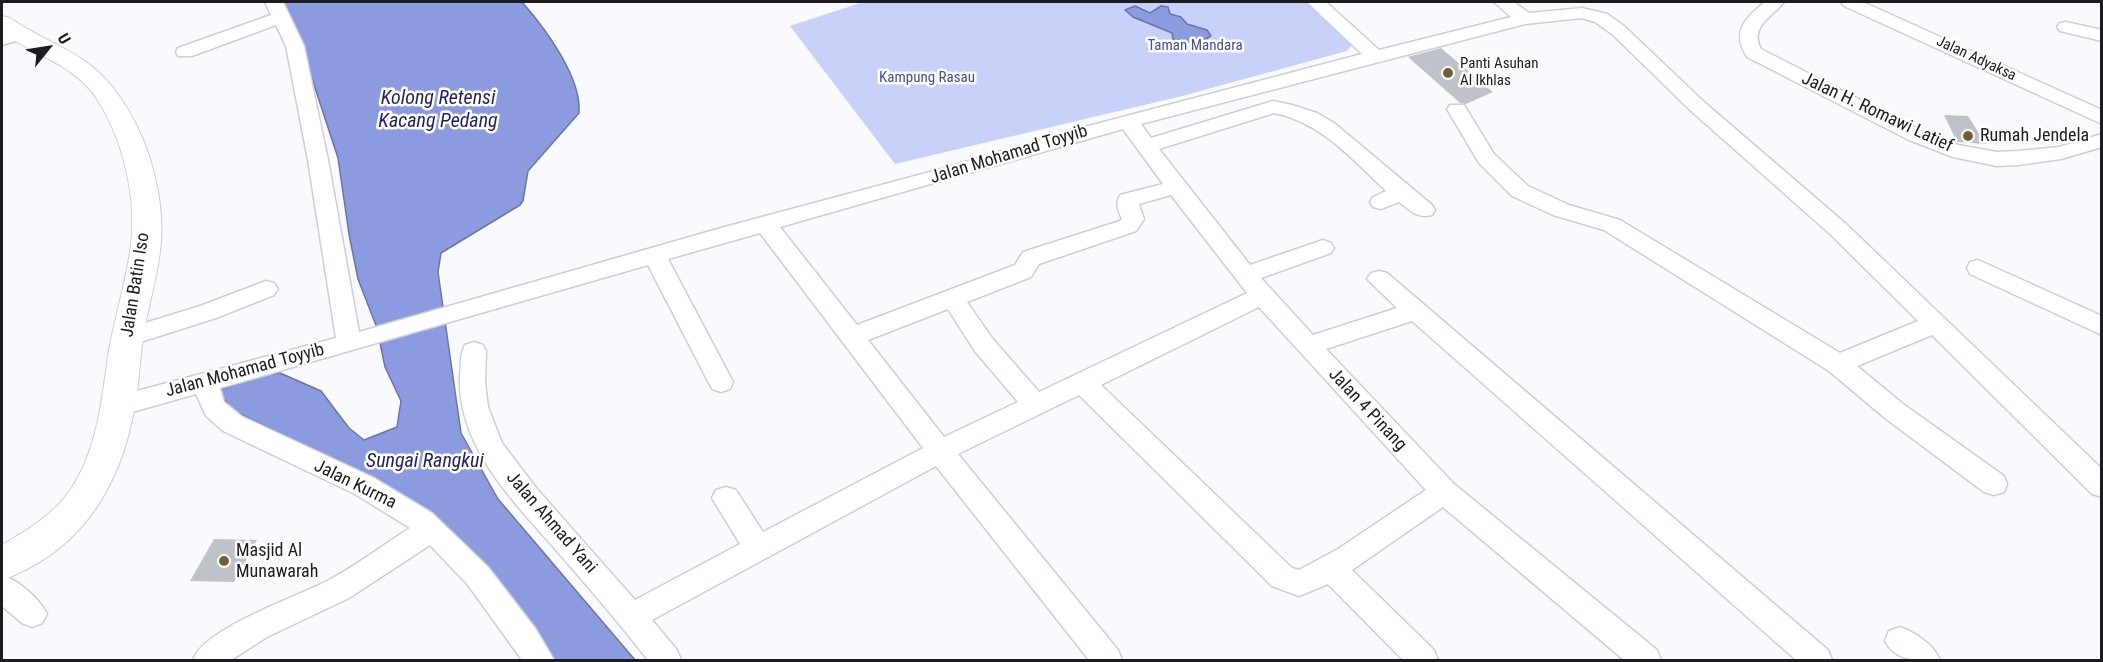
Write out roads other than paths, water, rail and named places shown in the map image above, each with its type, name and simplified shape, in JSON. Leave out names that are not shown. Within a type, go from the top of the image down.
[{"type":"street","points":[[1316,2],[1375,56]]},
{"type":"street","points":[[1503,2],[1525,19]]},
{"type":"street","name":"Jalan H. Romawi Latief","points":[[1775,2],[1751,26],[1747,36],[1748,44],[1754,53],[1916,136],[1953,151],[1997,159],[2061,153],[2102,140]]},
{"type":"street","name":"Jalan Adyaksa","points":[[1850,2],[2102,118]]},
{"type":"street","points":[[184,52],[278,9],[295,46],[318,160],[360,340]]},
{"type":"street","name":"Jalan Mohamad Toyyib","points":[[118,406],[360,340],[1128,121],[1525,19],[1582,13],[1593,15],[1607,22],[1697,106],[1838,229],[2102,486]]},
{"type":"street","points":[[2066,27],[2102,36]]},
{"type":"street","name":"Jalan Batin Iso","points":[[2,564],[56,529],[77,508],[88,492],[112,432],[118,406],[147,225],[136,162],[126,133],[96,81],[76,64],[54,51],[7,33]]},
{"type":"street","points":[[1147,146],[1273,107],[1285,108],[1297,111],[1338,137],[1424,210]]},
{"type":"street","points":[[1457,109],[1486,158],[1520,190],[1561,210],[1612,225],[1838,364],[1894,411],[1994,484]]},
{"type":"street","name":"Jalan 4 Pinang","points":[[1128,121],[1262,296],[1444,492],[1646,660]]},
{"type":"street","points":[[854,336],[1021,272],[1031,258],[1128,226],[1133,219],[1128,208],[1128,200],[1177,187]]},
{"type":"street","points":[[1381,202],[1401,192]]},
{"type":"street","points":[[766,225],[854,336],[940,451],[1107,660]]},
{"type":"street","points":[[1245,275],[1323,248]]},
{"type":"street","points":[[654,255],[721,382]]},
{"type":"street","points":[[1978,268],[2102,326]]},
{"type":"street","points":[[1379,279],[1668,527],[1817,660]]},
{"type":"street","points":[[128,337],[208,312],[266,289]]},
{"type":"street","points":[[632,616],[940,451],[1262,296]]},
{"type":"street","points":[[953,299],[983,344],[1035,404]]},
{"type":"street","points":[[1308,346],[1416,311]]},
{"type":"street","points":[[1838,364],[1935,324]]},
{"type":"street","name":"Jalan Ahmad Yani","points":[[474,351],[475,408],[498,460],[515,485],[632,616],[666,660]]},
{"type":"street","points":[[1082,382],[1282,577],[1300,583],[1330,568],[1444,492]]},
{"type":"street","name":"Jalan Kurma","points":[[206,383],[208,397],[215,410],[228,421],[283,451],[356,482],[400,506],[459,554],[485,582],[539,660]]},
{"type":"street","points":[[726,498],[758,549]]},
{"type":"street","points":[[208,660],[246,633],[339,589],[430,530]]},
{"type":"street","points":[[1330,568],[1423,660]]},
{"type":"street","points":[[2,588],[32,614]]},
{"type":"street","points":[[1900,641],[1925,660]]},
{"type":"water","points":[[279,2],[522,2],[560,54],[575,85],[579,113],[528,171],[523,201],[520,205],[441,253],[438,272],[461,433],[498,499],[635,660],[547,660],[469,553],[326,456],[232,410],[220,393],[222,389],[268,374],[280,373],[321,391],[349,428],[364,440],[397,427],[401,401],[385,367],[377,328],[358,279],[338,158],[301,45]]},
{"type":"water","points":[[1135,6],[1150,13],[1161,6],[1168,7],[1170,14],[1181,17],[1187,24],[1207,30],[1211,36],[1192,42],[1173,39],[1172,33],[1133,17],[1125,10]]},
{"type":"place","name":"Panti Asuhan Al Ikhlas","points":[[1448,73]]},
{"type":"place","name":"Rumah Jendela","points":[[1968,136]]},
{"type":"place","name":"Masjid Al Munawarah","points":[[224,561]]},
{"type":"park label","name":"Taman Mandara","points":[[1195,46]]},
{"type":"park label","name":"Kampung Rasau","points":[[927,78]]},
{"type":"water label","name":"Kolong Retensi Kacang Pedang","points":[[438,110]]},
{"type":"water label","name":"Sungai Rangkui","points":[[425,462]]}]
